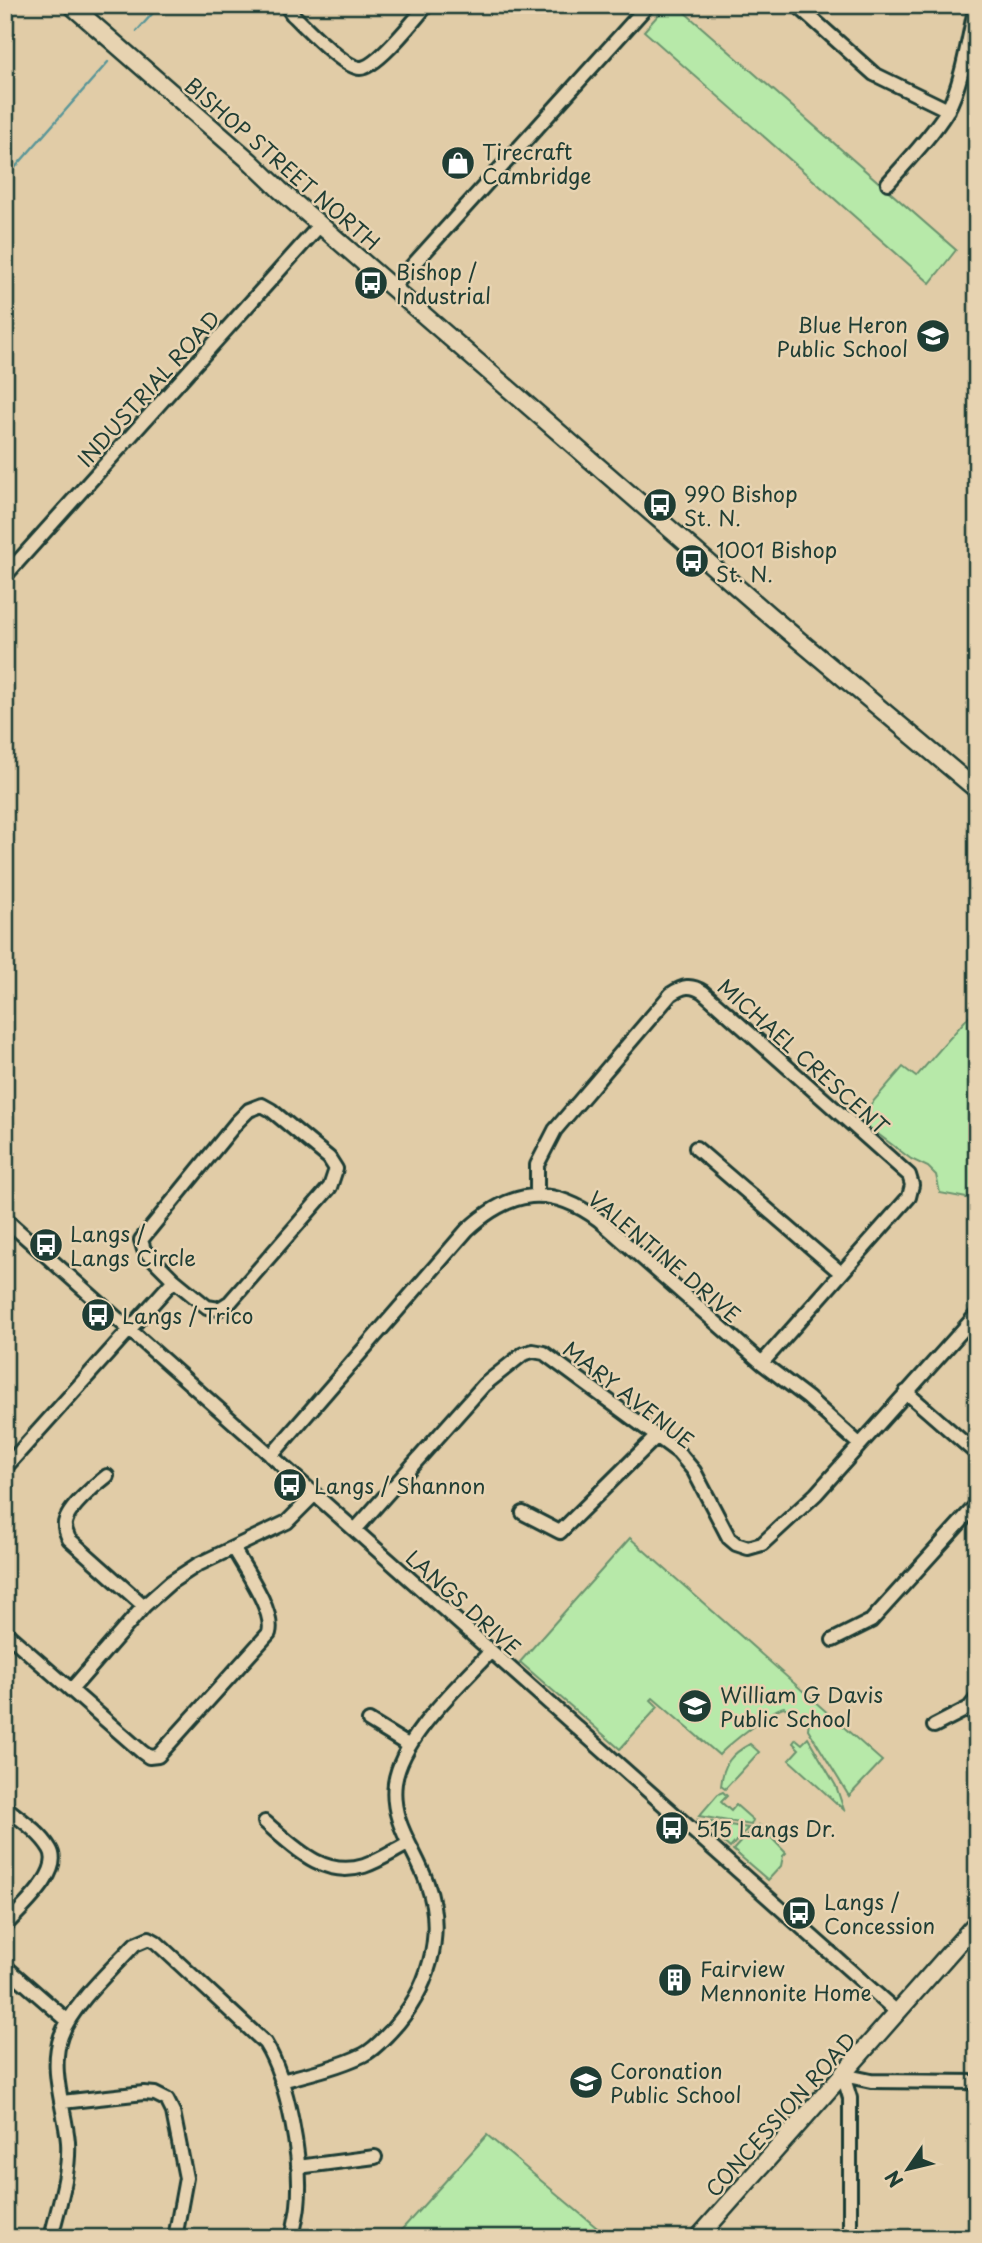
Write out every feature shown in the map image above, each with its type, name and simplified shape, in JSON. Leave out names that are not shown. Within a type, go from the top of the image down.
[{"type":"main road","name":"BISHOP STREET NORTH","points":[[71,5],[759,606],[977,790]]},
{"type":"main road","name":"CONCESSION ROAD","points":[[698,2238],[977,1922]]},
{"type":"street","points":[[286,5],[292,14],[340,57],[361,69],[382,55],[427,5]]},
{"type":"street","points":[[393,287],[648,5]]},
{"type":"street","points":[[797,5],[874,74],[948,110]]},
{"type":"street","points":[[888,183],[948,110],[976,5]]},
{"type":"street","name":"INDUSTRIAL ROAD","points":[[5,576],[320,225]]},
{"type":"street","name":"MICHAEL CRESCENT","points":[[537,1195],[537,1165],[555,1130],[671,994],[687,986],[696,987],[909,1175],[912,1185],[909,1197],[762,1363]]},
{"type":"street","points":[[262,1105],[271,1110],[329,1158],[336,1169],[330,1187],[230,1302],[219,1310],[207,1307],[174,1280],[144,1250],[141,1240],[249,1110],[262,1105]]},
{"type":"street","points":[[696,1148],[841,1273]]},
{"type":"street","name":"VALENTINE DRIVE","points":[[271,1456],[467,1230],[500,1204],[537,1195],[572,1203],[599,1220],[859,1444]]},
{"type":"street","name":"LANGS DRIVE","points":[[5,1219],[898,2013]]},
{"type":"street","points":[[5,1468],[174,1280]]},
{"type":"street","name":"MARY AVENUE","points":[[355,1530],[484,1385],[523,1354],[533,1351],[544,1353],[678,1452],[694,1471],[729,1538],[736,1544],[748,1548],[762,1544],[816,1494],[977,1314]]},
{"type":"street","points":[[906,1392],[977,1454]]},
{"type":"street","points":[[523,1513],[560,1532],[657,1436]]},
{"type":"street","points":[[107,1476],[92,1487],[67,1517],[64,1527],[69,1539],[144,1606]]},
{"type":"street","points":[[71,1690],[144,1606],[184,1572],[287,1522],[315,1494]]},
{"type":"street","points":[[833,1640],[871,1622],[977,1504]]},
{"type":"street","points":[[5,1632],[146,1756],[154,1757],[162,1754],[269,1633],[271,1626],[268,1612],[233,1548]]},
{"type":"street","points":[[281,2081],[364,2055],[398,2023],[417,1998],[430,1963],[435,1931],[429,1888],[397,1818],[395,1800],[398,1773],[408,1745],[491,1651]]},
{"type":"street","points":[[934,1726],[969,1707],[977,1699]]},
{"type":"street","points":[[369,1721],[408,1745]]},
{"type":"street","points":[[5,1807],[44,1840],[53,1854],[54,1862],[50,1876],[5,1926]]},
{"type":"street","points":[[265,1822],[318,1864],[342,1870],[364,1866],[408,1844]]},
{"type":"street","points":[[51,2238],[68,2160],[56,2050],[68,2021],[135,1944],[149,1938],[197,1978],[265,2043],[272,2055],[281,2081],[299,2167],[298,2206],[292,2238]]},
{"type":"street","points":[[5,1966],[68,2021]]},
{"type":"street","points":[[850,2238],[850,2098],[843,2075],[871,2081],[977,2082]]},
{"type":"street","points":[[62,2102],[144,2093],[155,2094],[167,2101],[173,2112],[186,2178],[174,2238]]},
{"type":"street","points":[[299,2167],[375,2157]]},
{"type":"green space","points":[[667,5],[681,5],[683,11],[956,250],[930,283],[644,31]]},
{"type":"green space","points":[[977,1007],[977,1200],[940,1193],[936,1175],[928,1167],[911,1159],[858,1119],[903,1067],[916,1077]]},
{"type":"green space","points":[[630,1538],[882,1761],[849,1796],[808,1729],[809,1721],[798,1718],[784,1707],[761,1720],[719,1755],[653,1698],[651,1700],[658,1707],[620,1749],[520,1662]]},
{"type":"green space","points":[[808,1738],[836,1786],[844,1810],[789,1760],[799,1749],[793,1743],[796,1739],[802,1744]]},
{"type":"green space","points":[[750,1744],[759,1752],[725,1789],[721,1786],[726,1766],[733,1756]]},
{"type":"green space","points":[[723,1792],[727,1796],[721,1802],[731,1811],[736,1805],[753,1820],[751,1825],[699,1816],[718,1794]]},
{"type":"green space","points":[[699,1820],[748,1828],[730,1848]]},
{"type":"green space","points":[[759,1825],[786,1853],[781,1866],[768,1880],[733,1850]]},
{"type":"green space","points":[[487,2135],[609,2238],[394,2238]]},
{"type":"waterway","points":[[137,31],[160,5]]},
{"type":"waterway","points":[[5,179],[108,62]]},
{"type":"place","name":"Tirecraft Cambridge","points":[[458,163]]},
{"type":"place","name":"Bishop / Industrial","points":[[371,283]]},
{"type":"place","name":"Blue Heron Public School","points":[[933,336]]},
{"type":"place","name":"990 Bishop St. N.","points":[[660,505]]},
{"type":"place","name":"1001 Bishop St. N.","points":[[692,561]]},
{"type":"place","name":"Langs / Langs Circle","points":[[46,1245]]},
{"type":"place","name":"Langs / Trico","points":[[98,1315]]},
{"type":"place","name":"Langs / Shannon","points":[[290,1485]]},
{"type":"place","name":"William G Davis Public School","points":[[695,1706]]},
{"type":"place","name":"515 Langs Dr.","points":[[672,1828]]},
{"type":"place","name":"Langs / Concession","points":[[799,1913]]},
{"type":"place","name":"Fairview Mennonite Home","points":[[675,1980]]},
{"type":"place","name":"Coronation Public School","points":[[586,2082]]}]
